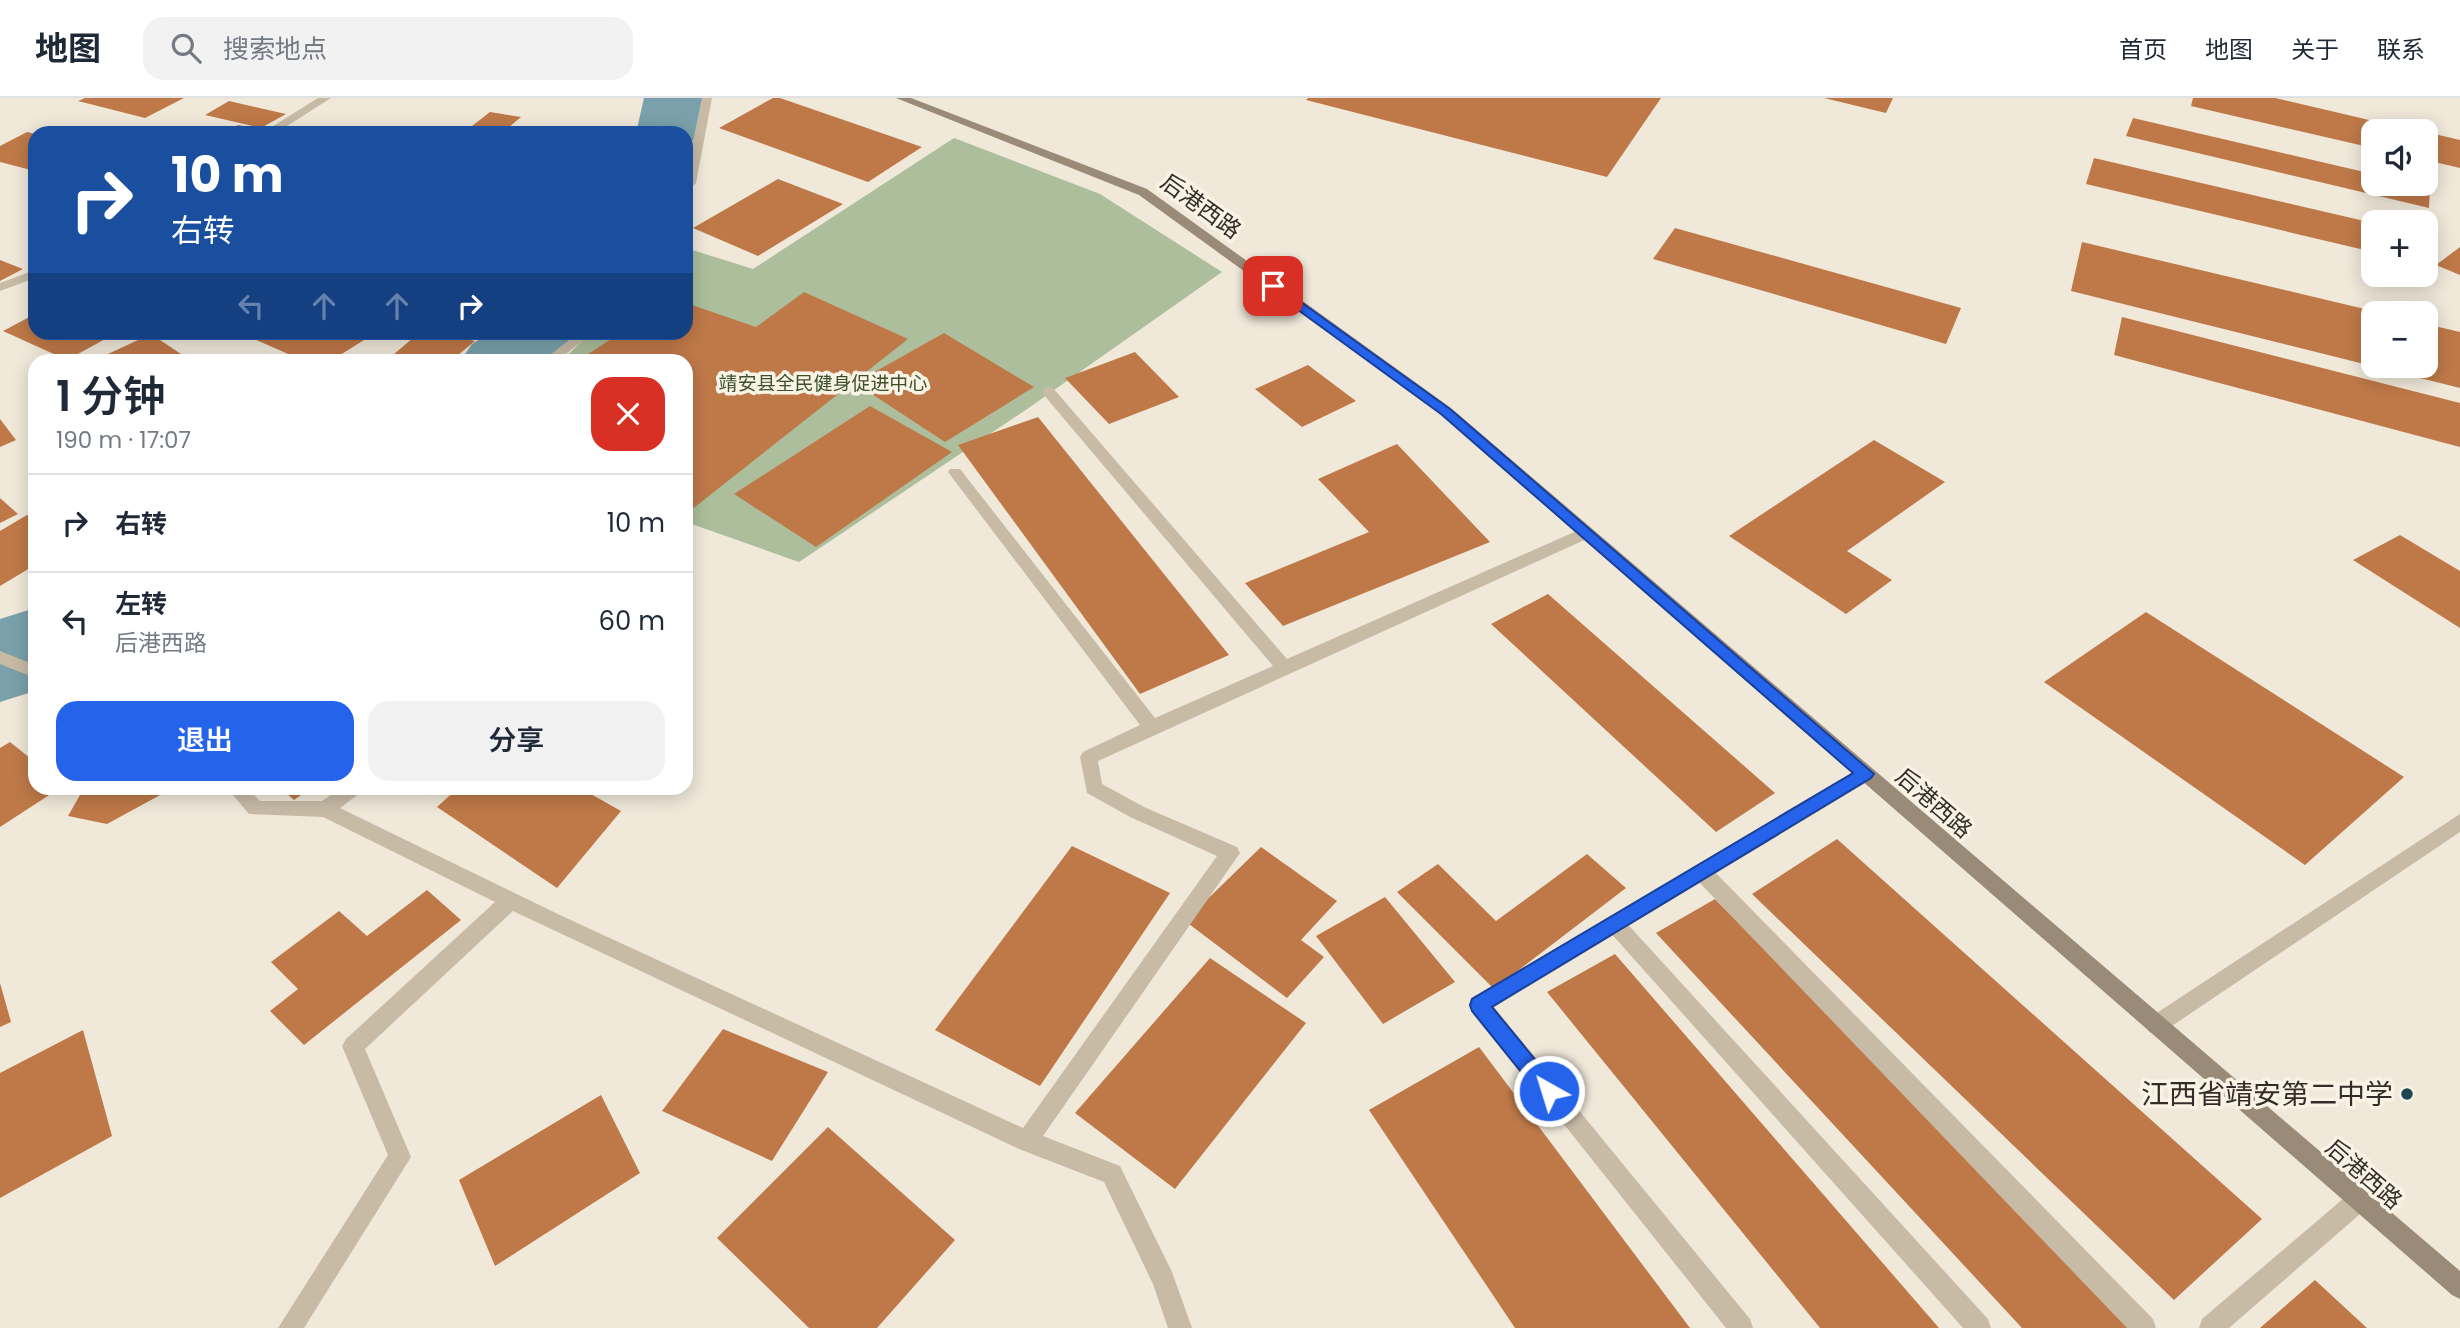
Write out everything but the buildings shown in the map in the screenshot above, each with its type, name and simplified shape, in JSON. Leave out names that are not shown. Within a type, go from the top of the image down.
[{"type":"main road","name":"后港西路","points":[[901,98],[1143,192],[1446,411],[2460,1287]]},
{"type":"street","points":[[280,126],[326,98]]},
{"type":"street","points":[[693,167],[706,98]]},
{"type":"street","points":[[0,287],[28,277]]},
{"type":"street","points":[[558,354],[577,340]]},
{"type":"street","points":[[1048,391],[1284,668]]},
{"type":"street","points":[[955,472],[1152,727]]},
{"type":"street","points":[[1027,1141],[1230,852],[1137,811],[1093,788],[1089,757],[1586,533]]},
{"type":"street","points":[[0,657],[28,669]]},
{"type":"street","points":[[1741,1328],[1479,1005],[1866,774]]},
{"type":"street","points":[[243,795],[256,809],[325,809],[511,900],[1027,1141],[1112,1174],[1164,1280],[1180,1328]]},
{"type":"street","points":[[325,809],[344,795]]},
{"type":"street","points":[[2156,1025],[2460,822]]},
{"type":"street","points":[[1702,872],[2144,1328]]},
{"type":"street","points":[[290,1328],[400,1157],[354,1046],[511,900]]},
{"type":"street","points":[[1615,924],[1979,1328]]},
{"type":"street","points":[[2211,1328],[2359,1200]]},
{"type":"green space","name":"靖安县全民健身促进中心","points":[[954,138],[1100,194],[1222,272],[1030,407],[799,562],[693,524],[693,354],[569,354],[583,340],[693,340],[693,250],[753,269]]},
{"type":"waterway","points":[[668,126],[674,98]]},
{"type":"waterway","points":[[509,354],[532,340]]},
{"type":"waterway","points":[[0,667],[28,647]]},
{"type":"place","name":"江西省靖安第二中学","points":[[2407,1094]]},
{"type":"route","points":[[1273,286],[1446,411],[1866,774],[1479,1005],[1549,1091]]}]
